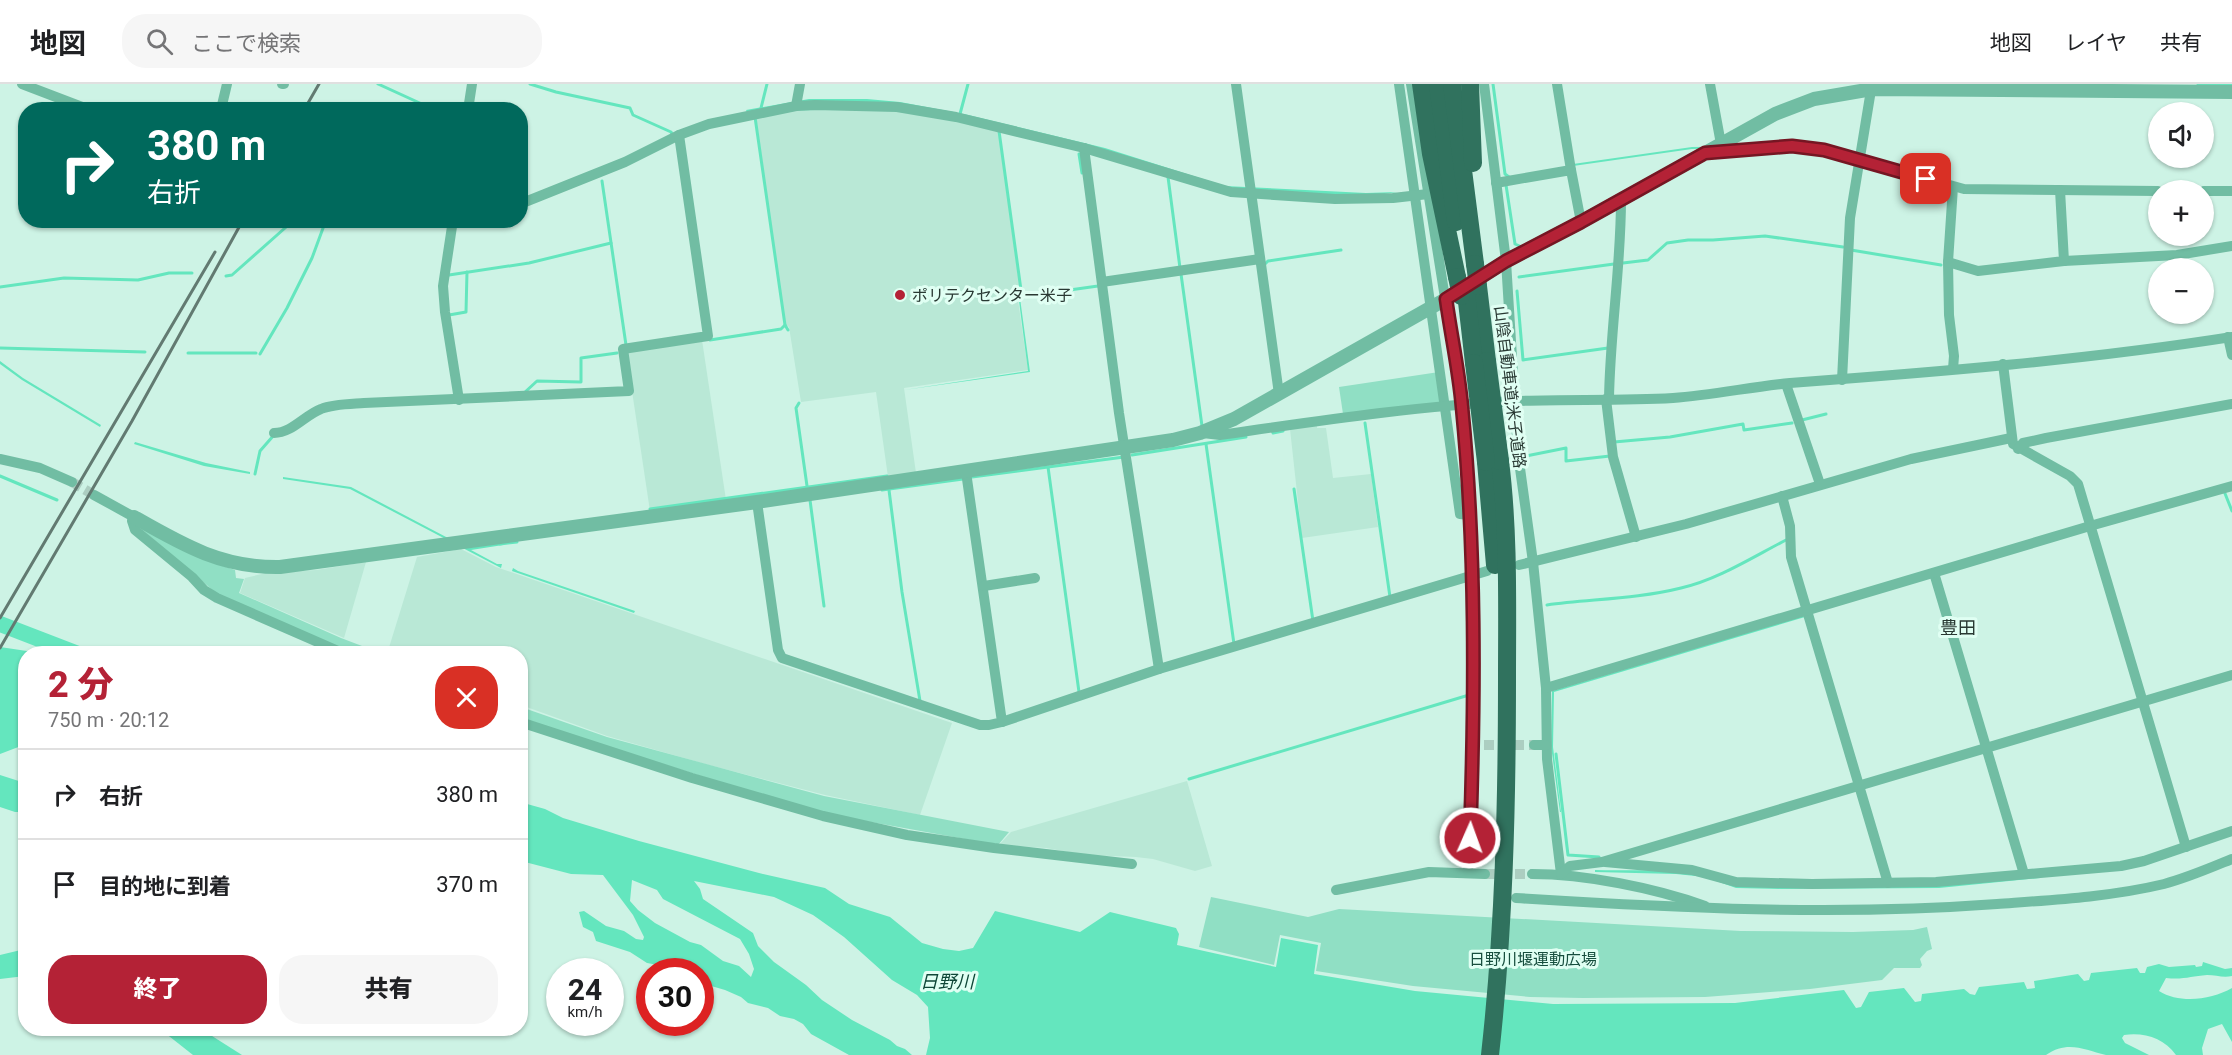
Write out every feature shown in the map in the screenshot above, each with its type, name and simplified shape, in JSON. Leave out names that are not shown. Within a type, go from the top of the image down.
[{"type":"highway","points":[[1421,84],[1455,291]]},
{"type":"highway","name":"山陰自動車道;米子道路","points":[[1438,84],[1455,291],[1478,356],[1506,549],[1505,906],[1490,1055]]},
{"type":"highway","name":"山陰自動車道;米子道路","points":[[1452,84],[1455,291]]},
{"type":"highway","points":[[1455,291],[1479,239],[1474,185],[1470,84]]},
{"type":"highway","name":"山陰自動車道;米子道路","points":[[1485,1055],[1505,906]]},
{"type":"street","points":[[22,84],[69,102]]},
{"type":"street","points":[[223,102],[227,84]]},
{"type":"street","points":[[469,102],[472,84]]},
{"type":"street","points":[[796,103],[800,84]]},
{"type":"street","points":[[1236,84],[1279,394]]},
{"type":"street","points":[[1399,84],[1420,195],[1455,291],[1473,579],[1479,746],[1468,873]]},
{"type":"street","points":[[1411,84],[1420,195],[1455,291],[1445,407],[1460,514],[1468,515]]},
{"type":"street","points":[[1484,84],[1506,261],[1518,454],[1533,562],[1546,688],[1546,745],[1561,874]]},
{"type":"street","points":[[1557,84],[1581,222]]},
{"type":"street","points":[[1710,84],[1714,148]]},
{"type":"street","points":[[1842,380],[1850,218],[1872,86]]},
{"type":"street","points":[[94,495],[183,546],[200,553],[236,564],[258,567],[299,566],[966,472],[1173,440],[1200,433],[1234,419],[1506,261],[1621,200],[1753,125],[1792,106],[1872,86],[2232,92]]},
{"type":"street","points":[[528,201],[625,162],[679,135],[720,121],[796,103],[897,107],[956,117],[1084,148],[1220,189],[1335,199],[1420,195]]},
{"type":"street","points":[[274,433],[281,433],[326,407],[364,403],[629,391],[623,349],[708,336],[679,135]]},
{"type":"street","points":[[1714,148],[1792,146],[1824,150],[1953,187],[2148,191]]},
{"type":"street","points":[[1084,148],[1159,669]]},
{"type":"street","points":[[1496,183],[1571,170]]},
{"type":"street","points":[[1953,187],[1948,262],[1948,315],[1954,356],[1953,369]]},
{"type":"street","points":[[2060,190],[2064,261]]},
{"type":"street","points":[[2214,191],[2232,191]]},
{"type":"street","points":[[1621,200],[1619,270],[1607,399],[1613,457],[1636,537]]},
{"type":"street","points":[[452,228],[443,286],[459,400]]},
{"type":"street","points":[[1948,262],[1978,271],[2064,261],[2177,255],[2232,246]]},
{"type":"street","points":[[1102,282],[1260,259]]},
{"type":"street","points":[[1200,433],[1220,435],[1345,417],[1514,401],[1673,398],[1785,384],[2075,358],[2230,337],[2232,355]]},
{"type":"street","points":[[2003,364],[2014,444]]},
{"type":"street","points":[[1785,384],[1820,484]]},
{"type":"street","points":[[1520,565],[1783,499],[1820,484],[1911,459],[2024,443],[2232,404]]},
{"type":"street","points":[[2014,444],[2077,481],[2186,847]]},
{"type":"street","points":[[0,459],[40,468],[72,482]]},
{"type":"street","points":[[966,472],[1002,722]]},
{"type":"street","points":[[1546,688],[2232,486]]},
{"type":"street","points":[[1783,499],[1791,526],[1791,557],[1888,883]]},
{"type":"street","points":[[757,502],[778,650],[782,657],[980,725],[1002,722],[1159,669],[1473,579],[1486,571]]},
{"type":"street","points":[[134,518],[132,522],[135,530],[217,598],[327,646]]},
{"type":"street","points":[[1935,573],[2024,874]]},
{"type":"street","points":[[984,586],[1035,578]]},
{"type":"street","points":[[1561,874],[1570,866],[1602,862],[2232,675]]},
{"type":"street","points":[[528,725],[692,778],[823,816],[907,835],[994,849],[1132,864]]},
{"type":"street","points":[[1534,745],[1546,745]]},
{"type":"street","points":[[1602,862],[1692,870],[1736,882],[1888,883],[1959,880],[2121,866],[2232,831]]},
{"type":"street","points":[[1505,906],[1715,910],[1893,910],[2035,901],[2129,891],[2165,884],[2232,859]]},
{"type":"street","points":[[1336,891],[1429,873],[1485,874]]},
{"type":"street","points":[[1532,874],[1561,874],[1639,888],[1689,900],[1715,910]]},
{"type":"shaded area","name":"ポリテクセンター米子","points":[[790,109],[890,109],[998,130],[1020,290],[1018,300],[1028,370],[904,388],[916,473],[888,477],[876,392],[801,402],[789,327],[785,324],[756,116]]},
{"type":"shaded area","points":[[702,340],[726,500],[650,511],[626,351]]},
{"type":"shaded area","points":[[1317,425],[1317,428],[1326,428],[1333,478],[1371,474],[1378,527],[1302,538],[1290,429]]},
{"type":"shaded area","points":[[461,549],[496,567],[952,723],[920,815],[825,795],[705,764],[607,736],[528,708],[528,646],[389,646],[417,557]]},
{"type":"shaded area","points":[[366,562],[344,638],[240,593],[245,578],[266,573],[316,570]]},
{"type":"shaded area","points":[[1187,781],[1212,866],[1195,871],[1153,859],[1086,855],[1046,848],[999,845],[1011,832]]},
{"type":"green space","points":[[1439,372],[1443,402],[1343,414],[1339,387]]},
{"type":"green space","points":[[139,527],[217,564],[235,570],[236,578],[244,579],[239,593],[362,646],[332,646],[216,593]]},
{"type":"green space","points":[[528,709],[607,737],[824,796],[1009,832],[998,845],[832,815],[786,803],[528,721]]},
{"type":"green space","name":"日野川堰運動広場","points":[[1211,897],[1308,917],[1339,909],[1741,931],[1853,932],[1913,930],[1927,927],[1932,949],[1920,959],[1922,965],[1920,968],[1894,968],[1882,980],[1810,989],[1705,997],[1530,997],[1413,986],[1316,971],[1321,943],[1280,935],[1274,965],[1199,947]]},
{"type":"water","points":[[809,99],[867,99],[900,102],[964,114],[1105,148],[1225,186],[1366,193],[1397,192],[1372,196],[1238,190],[919,107],[747,112],[746,110]]},
{"type":"water","points":[[1821,145],[1905,168],[1820,147],[1692,149],[1573,166],[1573,164],[1692,147]]},
{"type":"water","points":[[1020,298],[1030,372],[904,390],[1028,371]]},
{"type":"water","points":[[0,361],[23,378],[101,425],[100,427],[22,380],[0,364]]},
{"type":"water","points":[[135,442],[206,463],[250,472],[250,474],[204,466],[134,444]]},
{"type":"water","points":[[283,477],[351,487],[467,548],[503,543],[503,545],[471,550],[497,564],[502,564],[501,568],[350,489],[283,479]]},
{"type":"water","points":[[513,568],[635,611],[634,613],[512,571]]},
{"type":"water","points":[[1805,617],[1554,692],[1553,747],[1560,812],[1551,746],[1552,691]]},
{"type":"water","points":[[0,647],[18,650],[18,747],[0,754]]},
{"type":"water","points":[[0,775],[18,781],[18,812],[0,807]]},
{"type":"water","points":[[528,804],[563,818],[639,841],[825,888],[849,904],[890,917],[922,943],[943,949],[959,951],[973,948],[995,911],[1080,932],[1110,912],[1176,928],[1179,934],[1177,945],[1276,967],[1281,938],[1318,945],[1314,974],[1415,991],[1553,1004],[1735,1003],[1844,990],[1856,1008],[1861,1007],[1869,992],[1904,988],[1915,1002],[1921,1001],[1922,994],[1964,989],[1975,995],[1979,987],[2024,982],[2027,989],[2035,988],[2034,981],[2078,974],[2084,981],[2089,980],[2091,973],[2137,968],[2140,973],[2145,973],[2147,967],[2159,964],[2169,967],[2195,965],[2196,967],[2202,966],[2203,962],[2225,969],[2232,968],[2232,976],[2166,978],[2159,991],[2176,998],[2196,999],[2232,988],[2232,1042],[2222,1024],[2208,1029],[2202,1048],[2203,1055],[2176,1055],[2160,1040],[2131,1034],[2124,1035],[2122,1038],[2125,1043],[2149,1055],[2106,1055],[2069,1047],[2054,1050],[2046,1055],[926,1055],[930,1038],[928,1007],[917,995],[892,980],[844,937],[813,915],[774,897],[694,881],[703,899],[753,933],[758,946],[774,962],[806,985],[822,1000],[912,1055],[849,1055],[811,1034],[803,1024],[794,1019],[780,1016],[768,1008],[748,1003],[741,997],[714,987],[714,958],[639,958],[630,952],[596,941],[593,932],[583,927],[579,912],[584,911],[606,926],[624,931],[636,939],[643,940],[644,937],[633,915],[603,875],[571,874],[528,863]],"holes":[[[632,880],[657,890],[663,899],[740,939],[749,954],[754,969],[751,977],[739,966],[723,961],[701,945],[690,942],[655,923],[638,910],[630,901]]]},
{"type":"water","points":[[1595,870],[1677,871],[1704,875],[1735,886],[1815,888],[1890,887],[2040,878],[1939,888],[1782,889],[1736,888],[1705,877],[1676,874],[1595,872]]},
{"type":"water","points":[[18,951],[18,977],[0,979],[0,955]]},
{"type":"water","points":[[169,1036],[212,1036],[242,1055],[193,1055]]},
{"type":"waterway","points":[[378,84],[417,102]]},
{"type":"waterway","points":[[530,84],[630,108],[633,115],[672,134]]},
{"type":"waterway","points":[[761,108],[767,84]]},
{"type":"waterway","points":[[960,114],[968,84]]},
{"type":"waterway","points":[[1493,84],[1505,174],[1509,177]]},
{"type":"waterway","points":[[2198,85],[2232,85]]},
{"type":"waterway","points":[[755,117],[785,325]]},
{"type":"waterway","points":[[999,131],[1021,290],[1019,299]]},
{"type":"waterway","points":[[1079,154],[1082,173]]},
{"type":"waterway","points":[[1168,177],[1180,268]]},
{"type":"waterway","points":[[602,181],[626,345]]},
{"type":"waterway","points":[[1506,185],[1515,244],[1524,248]]},
{"type":"waterway","points":[[226,276],[232,275],[285,228]]},
{"type":"waterway","points":[[260,354],[287,308],[312,258],[323,228]]},
{"type":"waterway","points":[[1623,263],[1648,260],[1667,243],[1688,240],[1765,236],[1843,247]]},
{"type":"waterway","points":[[449,275],[529,263],[611,243]]},
{"type":"waterway","points":[[1265,264],[1268,261],[1341,250]]},
{"type":"waterway","points":[[1851,250],[1941,265]]},
{"type":"waterway","points":[[1519,277],[1614,264]]},
{"type":"waterway","points":[[449,315],[466,312],[467,272]]},
{"type":"waterway","points":[[0,287],[64,278],[138,280],[169,273],[192,273]]},
{"type":"waterway","points":[[1181,274],[1202,426]]},
{"type":"waterway","points":[[1020,297],[1098,286]]},
{"type":"waterway","points":[[1517,291],[1523,360],[1608,348]]},
{"type":"waterway","points":[[710,340],[781,329],[785,325],[788,330]]},
{"type":"waterway","points":[[0,348],[145,352]]},
{"type":"waterway","points":[[188,353],[256,353]]},
{"type":"waterway","points":[[524,393],[537,381],[581,382],[581,358],[617,353]]},
{"type":"waterway","points":[[799,403],[796,408],[807,486]]},
{"type":"waterway","points":[[1802,420],[1826,414]]},
{"type":"waterway","points":[[1365,423],[1390,597]]},
{"type":"waterway","points":[[1614,442],[1670,437],[1743,424],[1744,430],[1792,423]]},
{"type":"waterway","points":[[1273,433],[1283,431]]},
{"type":"waterway","points":[[255,474],[260,451],[274,435]]},
{"type":"waterway","points":[[1132,455],[1246,437]]},
{"type":"waterway","points":[[1206,444],[1234,644]]},
{"type":"waterway","points":[[1526,456],[1566,448],[1566,461],[1610,456]]},
{"type":"waterway","points":[[972,477],[1124,457]]},
{"type":"waterway","points":[[1048,467],[1079,692]]},
{"type":"waterway","points":[[0,476],[57,500]]},
{"type":"waterway","points":[[650,509],[887,476]]},
{"type":"waterway","points":[[882,490],[963,479]]},
{"type":"waterway","points":[[1294,489],[1313,621]]},
{"type":"waterway","points":[[889,490],[902,592],[920,701]]},
{"type":"waterway","points":[[2224,491],[2232,511]]},
{"type":"waterway","points":[[810,500],[824,606]]},
{"type":"waterway","points":[[1547,605],[1664,592],[1694,584],[1708,580],[1786,540]]},
{"type":"waterway","points":[[500,544],[517,542]]},
{"type":"waterway","name":"日野川","points":[[0,624],[57,646]]},
{"type":"waterway","points":[[1189,779],[1469,695]]},
{"type":"waterway","points":[[1556,754],[1568,855],[1599,857]]},
{"type":"tunnel","points":[[72,482],[94,495]]},
{"type":"tunnel","points":[[1484,745],[1534,745]]},
{"type":"tunnel","points":[[1485,874],[1532,874]]},
{"type":"railway","points":[[309,102],[319,84]]},
{"type":"railway","points":[[0,648],[132,421],[239,228]]},
{"type":"railway","points":[[0,618],[215,252]]},
{"type":"place","name":"ポリテクセンター米子","points":[[900,295]]},
{"type":"district","name":"豊田","points":[[1958,627]]},
{"type":"route","points":[[1470,838],[1473,746],[1473,576],[1462,405],[1446,299],[1506,261],[1705,153],[1792,146],[1824,150],[1926,179]]}]
